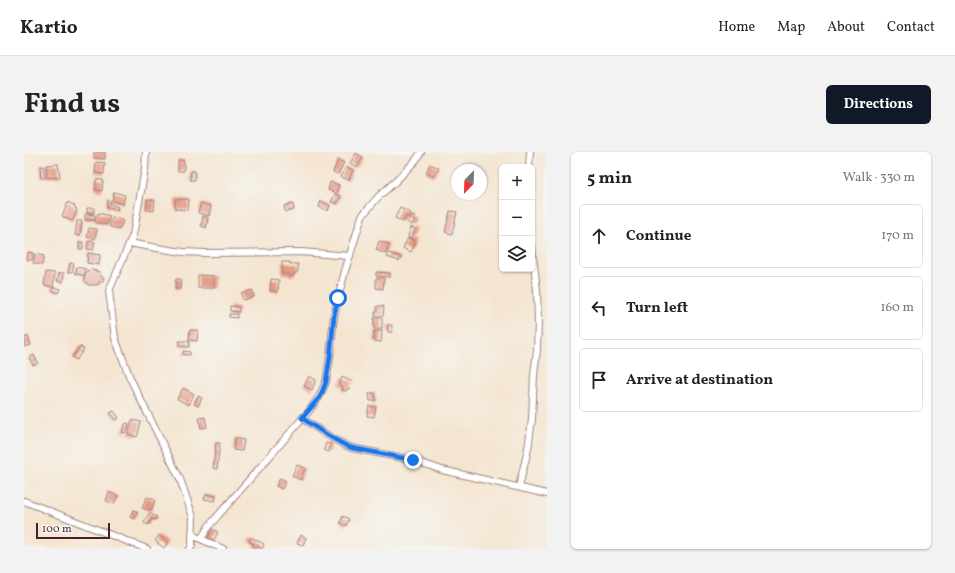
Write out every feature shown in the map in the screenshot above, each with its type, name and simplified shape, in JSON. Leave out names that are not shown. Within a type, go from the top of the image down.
[{"type":"street","points":[[146,152],[145,169],[133,235],[110,291],[115,338],[130,378],[180,479],[193,517],[192,545],[190,549]]},
{"type":"street","points":[[201,539],[209,526],[320,397],[326,382],[334,316],[338,298],[362,216],[378,197],[416,160],[421,152]]},
{"type":"street","points":[[528,164],[530,152]]},
{"type":"street","points":[[129,243],[183,252],[301,252],[350,256]]},
{"type":"street","points":[[519,488],[528,449],[532,419],[537,350],[538,323],[535,272]]},
{"type":"street","points":[[302,418],[328,436],[352,448],[413,460],[442,470],[547,494]]},
{"type":"street","points":[[24,501],[147,549]]},
{"type":"street","points":[[192,535],[223,549]]},
{"type":"building","points":[[94,152],[105,152],[105,159],[94,158]]},
{"type":"building","points":[[356,153],[363,158],[357,167],[350,163]]},
{"type":"building","points":[[178,160],[184,160],[184,171],[178,171]]},
{"type":"building","points":[[338,160],[344,163],[338,174],[333,172]]},
{"type":"building","points":[[96,162],[105,163],[104,174],[95,173]]},
{"type":"building","points":[[58,164],[60,177],[47,178],[46,165]]},
{"type":"building","points":[[430,164],[439,168],[434,177],[426,173]]},
{"type":"building","points":[[40,166],[43,166],[45,178],[41,178]]},
{"type":"building","points":[[346,167],[353,170],[349,180],[341,177]]},
{"type":"building","points":[[191,171],[195,171],[195,180],[190,180]]},
{"type":"building","points":[[96,179],[103,180],[102,191],[95,190]]},
{"type":"building","points":[[330,182],[339,185],[337,193],[328,190]]},
{"type":"building","points":[[114,192],[125,195],[123,204],[112,201]]},
{"type":"building","points":[[335,194],[341,196],[337,204],[331,202]]},
{"type":"building","points":[[147,199],[155,200],[154,211],[146,210]]},
{"type":"building","points":[[175,199],[189,199],[188,210],[175,209]]},
{"type":"building","points":[[108,200],[111,201],[110,204],[118,207],[117,210],[106,207]]},
{"type":"building","points":[[321,201],[330,205],[328,211],[319,207]]},
{"type":"building","points":[[68,202],[77,209],[72,221],[62,216]]},
{"type":"building","points":[[201,203],[211,206],[209,216],[198,213]]},
{"type":"building","points":[[293,204],[294,210],[285,212],[284,206]]},
{"type":"building","points":[[87,208],[94,208],[94,213],[87,213]]},
{"type":"building","points":[[400,208],[411,213],[409,218],[406,216],[403,222],[395,218]]},
{"type":"building","points":[[450,211],[457,212],[452,234],[445,232]]},
{"type":"building","points":[[98,213],[110,216],[107,225],[95,222]]},
{"type":"building","points":[[85,214],[95,215],[95,220],[85,220]]},
{"type":"building","points":[[203,216],[208,218],[206,228],[201,226]]},
{"type":"building","points":[[412,216],[416,217],[412,225],[408,223]]},
{"type":"building","points":[[113,217],[123,221],[119,230],[109,226]]},
{"type":"building","points":[[77,221],[82,221],[80,236],[75,235]]},
{"type":"building","points":[[411,227],[415,229],[412,238],[408,237]]},
{"type":"building","points":[[89,228],[97,229],[95,239],[87,237]]},
{"type":"building","points":[[408,238],[416,241],[411,252],[403,248]]},
{"type":"building","points":[[88,241],[95,242],[93,250],[87,249]]},
{"type":"building","points":[[379,241],[389,244],[386,254],[376,250]]},
{"type":"building","points":[[79,242],[83,242],[83,249],[79,249]]},
{"type":"building","points":[[28,252],[33,253],[32,260],[27,260]]},
{"type":"building","points":[[88,253],[100,255],[99,265],[87,263]]},
{"type":"building","points":[[389,253],[401,257],[399,261],[387,257]]},
{"type":"building","points":[[35,254],[44,256],[42,265],[33,263]]},
{"type":"building","points":[[282,262],[298,264],[297,273],[294,273],[294,276],[282,274]]},
{"type":"building","points":[[70,263],[74,264],[72,272],[68,272]]},
{"type":"building","points":[[77,267],[86,269],[84,276],[75,273]]},
{"type":"building","points":[[90,269],[100,272],[99,275],[104,278],[102,282],[100,281],[99,284],[96,285],[89,285],[84,280],[85,274]]},
{"type":"building","points":[[46,272],[55,273],[53,287],[44,285]]},
{"type":"building","points":[[376,272],[390,273],[390,277],[376,276]]},
{"type":"building","points":[[59,273],[64,273],[63,282],[57,281]]},
{"type":"building","points":[[198,275],[214,276],[214,288],[198,288]]},
{"type":"building","points":[[376,278],[384,278],[383,289],[376,288]]},
{"type":"building","points":[[176,279],[181,279],[180,289],[175,289]]},
{"type":"building","points":[[271,279],[279,280],[278,292],[270,291]]},
{"type":"building","points":[[53,287],[60,289],[58,293],[52,290]]},
{"type":"building","points":[[252,290],[254,297],[243,300],[241,293]]},
{"type":"building","points":[[230,306],[239,307],[239,312],[230,311]]},
{"type":"building","points":[[377,306],[384,306],[383,316],[375,316]]},
{"type":"building","points":[[229,314],[237,314],[237,318],[229,317]]},
{"type":"building","points":[[374,318],[382,318],[382,329],[374,329]]},
{"type":"building","points":[[388,325],[392,325],[392,332],[388,332]]},
{"type":"building","points":[[190,330],[198,330],[197,341],[189,340]]},
{"type":"building","points":[[374,331],[382,331],[381,342],[374,341]]},
{"type":"building","points":[[28,336],[31,345],[24,347],[24,338]]},
{"type":"building","points":[[179,341],[189,341],[189,347],[179,346]]},
{"type":"building","points":[[80,346],[84,349],[76,360],[72,357]]},
{"type":"building","points":[[183,351],[190,352],[190,355],[183,354]]},
{"type":"building","points":[[34,355],[38,363],[33,365],[29,358]]},
{"type":"building","points":[[309,376],[316,380],[312,390],[304,386]]},
{"type":"building","points":[[342,377],[353,382],[350,389],[348,388],[346,391],[342,390],[343,387],[339,385]]},
{"type":"building","points":[[183,388],[194,394],[189,405],[177,399]]},
{"type":"building","points":[[369,393],[375,393],[376,401],[370,401]]},
{"type":"building","points":[[198,396],[202,398],[198,406],[194,404]]},
{"type":"building","points":[[369,406],[376,407],[374,417],[367,416]]},
{"type":"building","points":[[114,411],[119,418],[116,420],[110,413]]},
{"type":"building","points":[[205,417],[207,427],[201,428],[199,418]]},
{"type":"building","points":[[132,420],[141,422],[137,437],[128,434]]},
{"type":"building","points":[[126,423],[129,424],[125,433],[122,432]]},
{"type":"building","points":[[235,438],[244,440],[242,451],[233,450]]},
{"type":"building","points":[[216,443],[220,443],[217,469],[213,468]]},
{"type":"building","points":[[326,443],[331,444],[329,452],[324,450]]},
{"type":"building","points":[[297,465],[305,468],[301,480],[292,476]]},
{"type":"building","points":[[280,478],[286,481],[282,489],[276,486]]},
{"type":"building","points":[[109,492],[118,496],[114,504],[106,501]]},
{"type":"building","points":[[206,494],[216,496],[215,501],[204,499]]},
{"type":"building","points":[[147,497],[155,500],[151,511],[142,508]]},
{"type":"building","points":[[133,510],[138,512],[134,519],[130,517]]},
{"type":"building","points":[[149,513],[157,517],[155,520],[152,519],[148,525],[144,523]]},
{"type":"building","points":[[343,516],[349,519],[346,526],[340,523]]},
{"type":"building","points":[[212,529],[218,532],[214,540],[208,538]]},
{"type":"building","points":[[159,535],[168,542],[164,548],[155,541]]},
{"type":"building","points":[[301,535],[306,538],[303,545],[297,543]]},
{"type":"building","points":[[251,537],[264,544],[262,549],[257,546],[257,548],[253,546],[254,544],[249,542]]},
{"type":"route","points":[[338,298],[334,316],[326,382],[320,397],[302,418],[328,436],[352,448],[413,460]]}]
